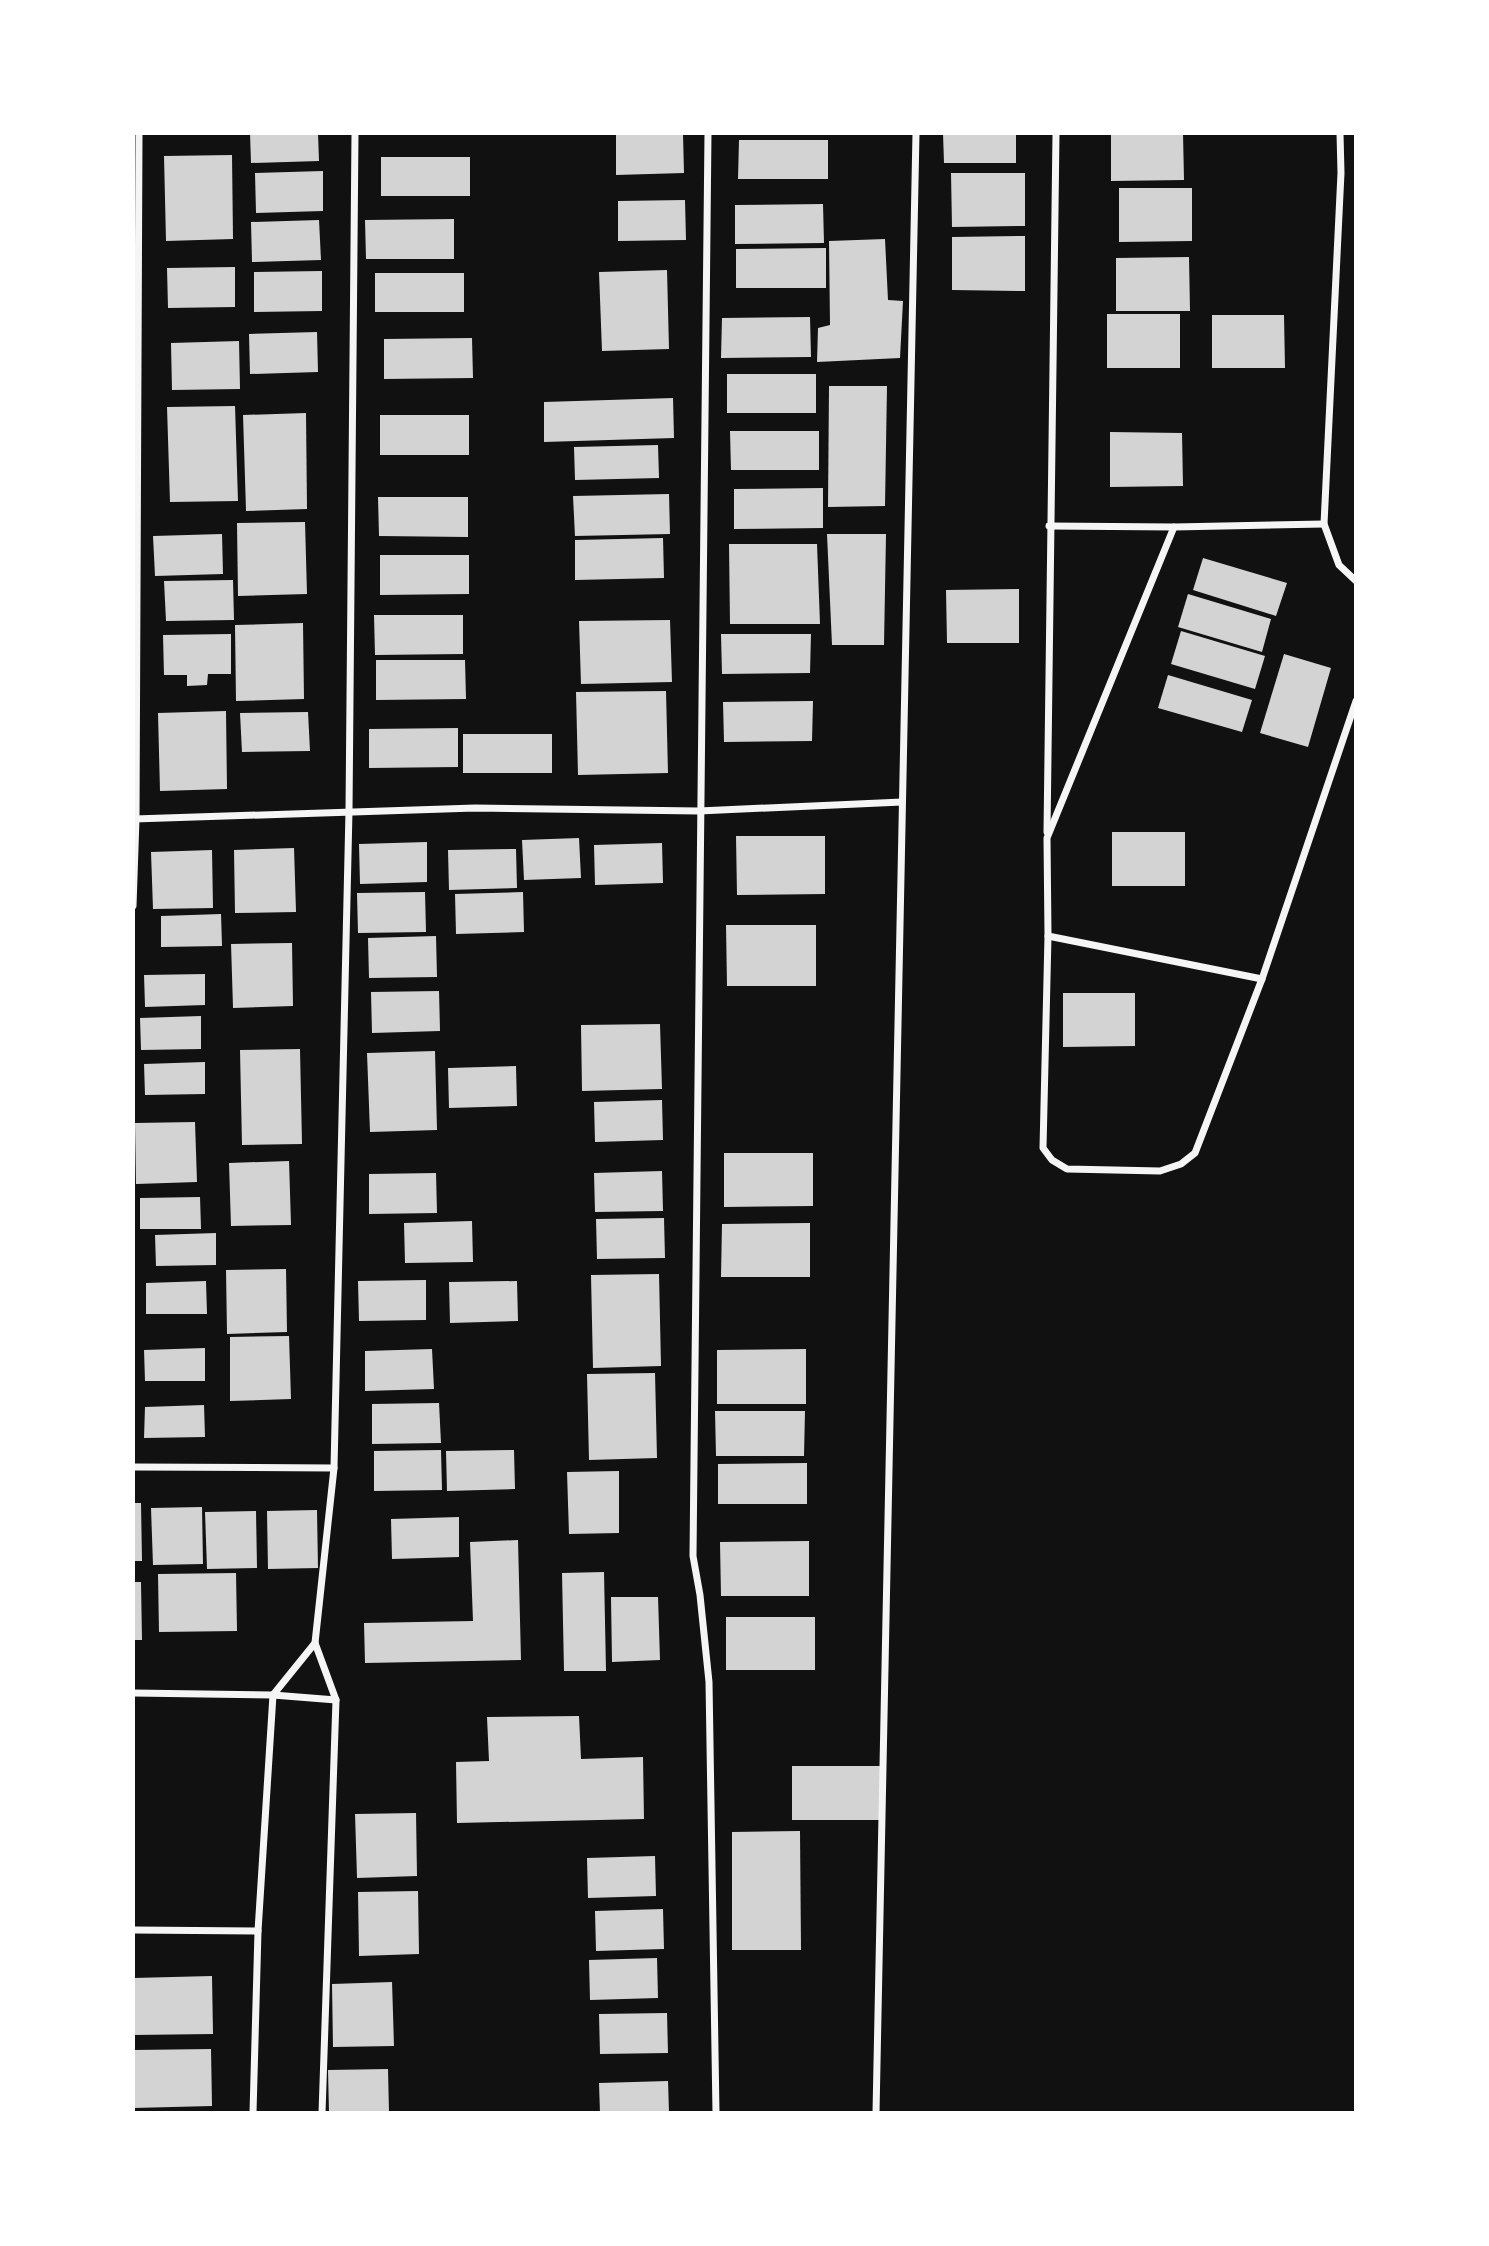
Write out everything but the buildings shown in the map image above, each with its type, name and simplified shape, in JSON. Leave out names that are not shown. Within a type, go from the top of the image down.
[{"type":"street","points":[[133,906],[139,133]]},
{"type":"street","points":[[322,2113],[335,1700],[315,1643],[334,1468],[349,811],[355,133]]},
{"type":"street","points":[[708,133],[693,1556],[709,1682],[716,2113]]},
{"type":"street","points":[[876,2113],[916,133]]},
{"type":"street","points":[[1056,133],[1049,526],[1048,936],[1043,1148],[1052,1160],[1067,1169],[1160,1171],[1181,1164],[1195,1153],[1262,979],[1356,701]]},
{"type":"street","points":[[1340,133],[1341,173],[1324,524],[1339,565],[1356,581]]},
{"type":"street","points":[[1049,526],[1324,524]]},
{"type":"street","points":[[1047,838],[1174,527]]},
{"type":"street","points":[[134,819],[488,808],[699,811],[902,802]]},
{"type":"street","points":[[1048,936],[1262,979]]},
{"type":"street","points":[[133,1467],[334,1468]]},
{"type":"street","points":[[253,2113],[258,1931],[273,1695],[315,1643]]},
{"type":"street","points":[[133,1693],[273,1695],[335,1700]]},
{"type":"street","points":[[133,1930],[258,1931]]}]
